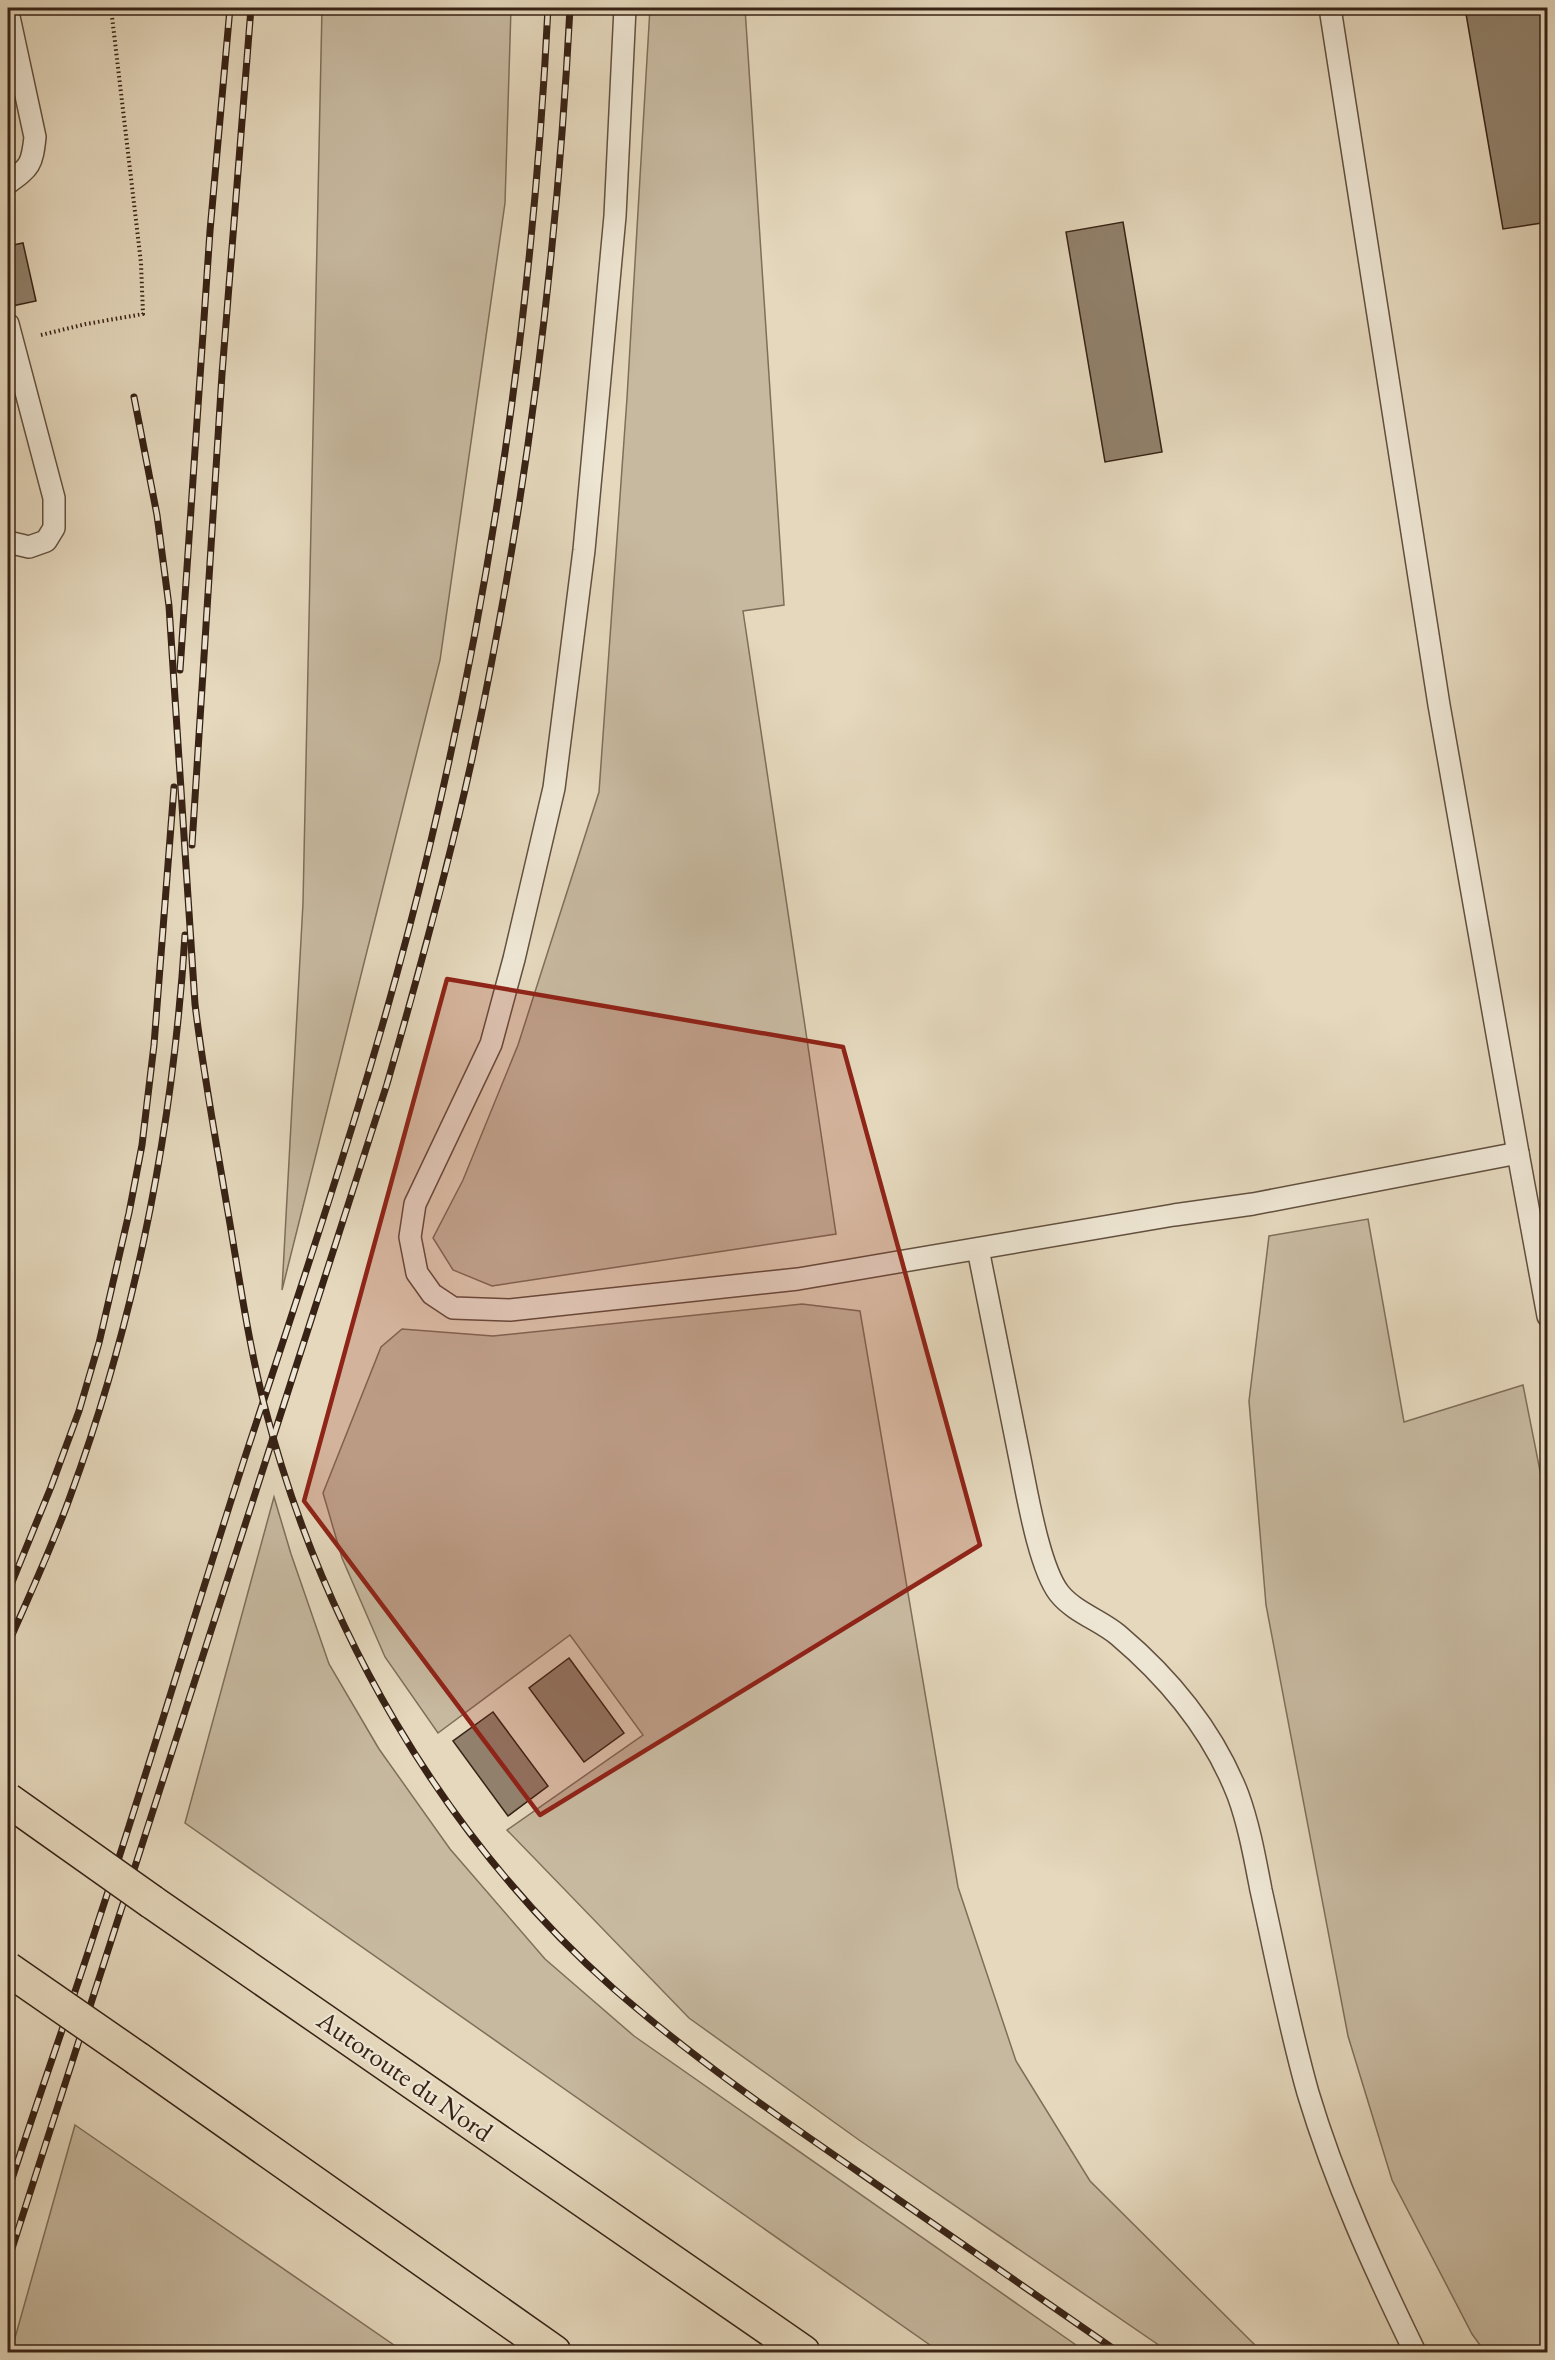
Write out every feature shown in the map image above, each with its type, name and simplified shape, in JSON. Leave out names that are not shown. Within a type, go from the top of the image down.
[{"type":"highway","name":"Autoroute du Nord","points":[[8,1800],[802,2352]]},
{"type":"highway","points":[[8,1969],[554,2352]]},
{"type":"lane","points":[[625,8],[615,216],[584,550],[554,788],[514,959],[491,1044],[416,1204],[410,1238],[417,1273],[432,1294],[453,1308],[510,1310],[798,1279],[1324,1192],[1518,1153]]},
{"type":"lane","points":[[1330,8],[1439,705],[1548,1316]]},
{"type":"lane","points":[[8,12],[35,137],[33,158],[25,171],[8,183]]},
{"type":"lane","points":[[8,542],[29,547],[46,541],[54,528],[54,498],[10,333]]},
{"type":"lane","points":[[978,1249],[1029,1504],[1046,1569],[1057,1591],[1068,1602],[1115,1633],[1160,1673],[1192,1711],[1239,1797],[1308,2091],[1336,2175],[1380,2281],[1414,2352]]},
{"type":"path","points":[[10,333],[86,324],[143,314],[141,263],[111,8]]},
{"type":"highlighted area","points":[[447,979],[843,1047],[980,1545],[540,1815],[304,1501]]},
{"type":"shaded area","points":[[322,8],[511,8],[505,203],[440,660],[282,1290],[303,903]]},
{"type":"shaded area","points":[[650,8],[745,8],[784,605],[743,611],[836,1234],[492,1286],[453,1270],[433,1238],[463,1180],[518,1045],[599,792],[627,398]]},
{"type":"shaded area","points":[[1368,1219],[1404,1422],[1523,1385],[1547,1506],[1547,2352],[1485,2352],[1472,2334],[1392,2180],[1348,2036],[1266,1605],[1249,1401],[1269,1236]]},
{"type":"shaded area","points":[[802,1304],[860,1311],[958,1887],[1016,2061],[1090,2181],[1262,2352],[1169,2352],[859,2140],[689,2018],[507,1830],[643,1735],[570,1635],[438,1733],[385,1657],[342,1558],[323,1493],[381,1347],[402,1329],[493,1336]]},
{"type":"shaded area","points":[[274,1497],[329,1664],[379,1749],[450,1849],[545,1959],[634,2036],[1086,2352],[940,2352],[185,1823]]},
{"type":"shaded area","points":[[75,2125],[404,2352],[11,2352]]},
{"type":"building","points":[[1465,8],[1548,8],[1548,222],[1503,229]]},
{"type":"building","points":[[1123,222],[1162,452],[1105,462],[1066,232]]},
{"type":"building","points":[[23,243],[36,301],[12,306],[8,282],[8,246]]},
{"type":"building","points":[[569,1658],[624,1733],[584,1762],[529,1688]]},
{"type":"building","points":[[493,1712],[548,1786],[508,1816],[453,1741]]},
{"type":"railway","points":[[180,670],[210,231],[230,8]]},
{"type":"railway","points":[[192,845],[222,374],[251,8]]},
{"type":"railway","points":[[8,2191],[117,1864],[226,1515],[319,1231],[367,1079],[410,926],[452,745],[473,641],[508,431],[533,220],[548,8]]},
{"type":"railway","points":[[8,2261],[387,1084],[453,841],[491,666],[523,479],[557,197],[570,8]]},
{"type":"railway","points":[[134,397],[157,515],[169,606],[195,1004],[205,1078],[243,1302],[264,1404],[288,1487],[319,1568],[354,1647],[396,1723],[443,1796],[495,1865],[552,1929],[614,1989],[704,2062],[767,2108],[1118,2352]]},
{"type":"railway","points":[[8,1592],[79,1411],[99,1343],[129,1213],[142,1145],[154,1045],[174,787]]},
{"type":"railway","points":[[8,1644],[71,1494],[115,1358],[133,1288],[161,1148],[171,1078],[185,935]]}]
